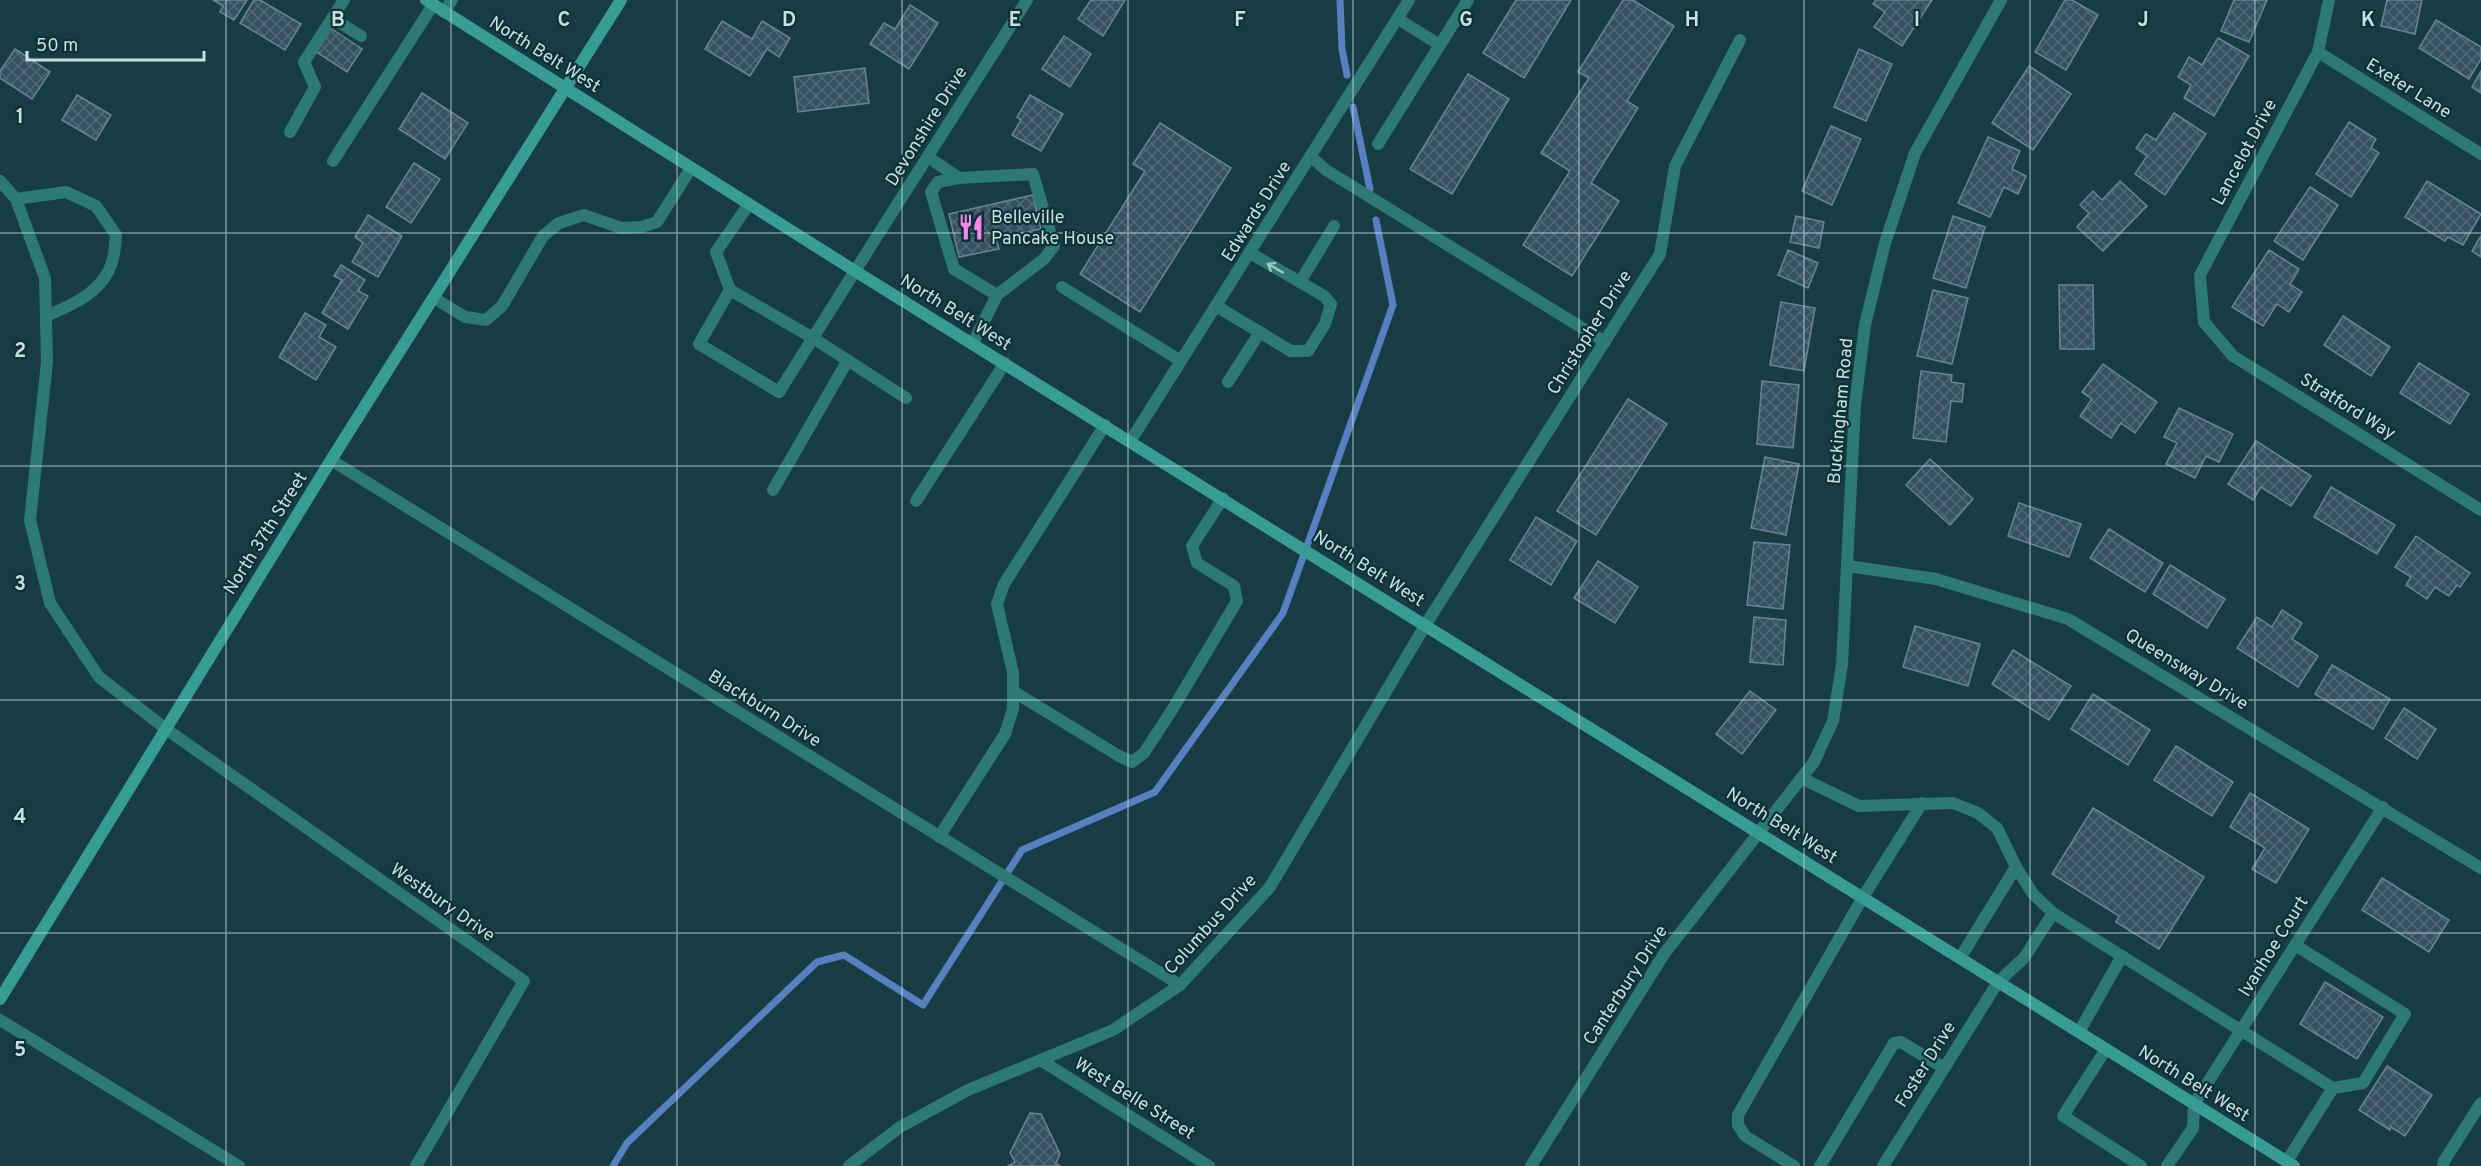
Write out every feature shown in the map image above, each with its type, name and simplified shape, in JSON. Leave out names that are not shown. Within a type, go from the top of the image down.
[{"type":"main road","name":"North 37th Street","points":[[0,999],[331,460],[621,0]]},
{"type":"main road","name":"North Belt West","points":[[434,5],[855,271],[1131,440],[2291,1164]]},
{"type":"street","points":[[290,132],[315,87],[304,62],[344,0]]},
{"type":"street","points":[[333,161],[434,5],[452,0]]},
{"type":"street","name":"Devonshire Drive","points":[[730,290],[699,344],[778,392],[1027,0]]},
{"type":"street","name":"Edwards Drive","points":[[1131,440],[1409,0]]},
{"type":"street","points":[[1378,144],[1468,0]]},
{"type":"street","name":"Buckingham Road","points":[[1759,831],[1814,762],[1833,721],[1842,665],[1856,405],[1866,325],[1885,243],[1915,153],[2001,0]]},
{"type":"street","name":"Lancelot Drive","points":[[2204,322],[2200,275],[2318,52],[2329,0]]},
{"type":"street","points":[[332,18],[361,36]]},
{"type":"street","points":[[1398,19],[1440,45]]},
{"type":"street","name":"Christopher Drive","points":[[1426,624],[1660,254],[1675,166],[1740,40]]},
{"type":"street","name":"Exeter Lane","points":[[2318,52],[2481,154]]},
{"type":"street","points":[[928,157],[959,178]]},
{"type":"street","points":[[1311,157],[1326,170],[1605,342]]},
{"type":"street","points":[[434,298],[465,317],[486,320],[502,306],[543,236],[559,223],[584,215],[621,228],[641,227],[657,222],[692,168]]},
{"type":"street","points":[[973,343],[997,295],[1044,259],[1054,246],[1034,174],[959,178],[938,182],[932,192],[954,269],[997,295]]},
{"type":"street","points":[[0,181],[16,199],[45,278],[47,363],[30,520],[50,603],[99,676],[166,729]]},
{"type":"street","points":[[16,199],[66,192],[96,206],[116,235],[113,260],[100,283],[81,301],[46,316]]},
{"type":"street","points":[[749,204],[716,252],[730,290],[813,338],[906,398]]},
{"type":"street","points":[[1300,282],[1334,226]]},
{"type":"street","points":[[1216,306],[1291,351],[1308,351],[1325,324],[1331,304],[1324,296],[1250,253]]},
{"type":"street","points":[[1062,287],[1181,361]]},
{"type":"street","name":"Stratford Way","points":[[2204,322],[2233,356],[2481,510]]},
{"type":"street","points":[[1228,382],[1260,332]]},
{"type":"street","points":[[773,490],[848,360]]},
{"type":"street","points":[[916,501],[1005,363]]},
{"type":"street","points":[[939,837],[1005,734],[1013,709],[1012,673],[997,604],[1004,584],[1105,425]]},
{"type":"street","name":"Blackburn Drive","points":[[331,460],[1180,985]]},
{"type":"street","points":[[1013,691],[1119,756],[1132,762],[1144,753],[1237,601],[1234,586],[1197,563],[1192,546],[1223,498]]},
{"type":"street","name":"Queensway Drive","points":[[1848,566],[1936,579],[2068,619],[2481,868]]},
{"type":"street","name":"Columbus Drive","points":[[849,1166],[900,1127],[968,1090],[1113,1030],[1180,985],[1269,887],[1426,624]]},
{"type":"street","name":"Westbury Drive","points":[[166,729],[524,981],[416,1166]]},
{"type":"street","points":[[1801,778],[1858,806],[1953,803],[1978,813],[1997,828],[2016,867],[2033,894],[2053,913],[2333,1088],[2363,1083],[2404,1014],[2295,945]]},
{"type":"street","points":[[1794,1166],[1745,1136],[1738,1125],[1738,1115],[1863,897],[1922,803]]},
{"type":"street","name":"Ivanhoe Court","points":[[2194,1104],[2383,807]]},
{"type":"street","name":"Canterbury Drive","points":[[1532,1166],[1664,954],[1759,831]]},
{"type":"street","points":[[1960,958],[2016,867]]},
{"type":"street","name":"Foster Drive","points":[[1883,1166],[1998,982],[2024,958],[2053,913]]},
{"type":"street","points":[[2079,1032],[2121,956]]},
{"type":"street","points":[[0,1020],[238,1166]]},
{"type":"street","points":[[1820,1166],[1894,1043],[1901,1042],[1944,1068]]},
{"type":"street","points":[[2106,1050],[2063,1116],[2142,1166]]},
{"type":"street","name":"West Belle Street","points":[[1042,1061],[1209,1166]]},
{"type":"street","points":[[2291,1164],[2333,1088]]},
{"type":"street","points":[[2443,1166],[2481,1103]]},
{"type":"street","points":[[2166,1166],[2193,1128],[2194,1104]]},
{"type":"building","points":[[213,0],[247,0],[234,20],[220,12],[223,6]]},
{"type":"building","points":[[254,0],[260,0],[301,24],[285,50],[240,23]]},
{"type":"building","points":[[1091,0],[1125,0],[1103,36],[1078,19]]},
{"type":"building","points":[[1516,0],[1571,0],[1524,78],[1483,53]]},
{"type":"building","points":[[1623,0],[1633,0],[1674,26],[1627,101],[1638,108],[1591,183],[1619,201],[1572,276],[1523,245],[1570,171],[1541,153],[1589,78],[1578,72]]},
{"type":"building","points":[[1876,0],[1932,0],[1902,46],[1874,27],[1885,12],[1873,4]]},
{"type":"building","points":[[2065,0],[2072,0],[2098,15],[2066,70],[2035,52]]},
{"type":"building","points":[[2234,0],[2267,0],[2249,42],[2221,31]]},
{"type":"building","points":[[2387,0],[2422,0],[2415,34],[2381,26]]},
{"type":"building","points":[[910,5],[938,23],[909,69],[870,44],[884,23],[895,29]]},
{"type":"building","points":[[2436,20],[2481,47],[2481,59],[2469,79],[2419,48]]},
{"type":"building","points":[[722,21],[752,39],[762,21],[790,38],[779,57],[767,49],[750,76],[705,49]]},
{"type":"building","points":[[329,27],[362,49],[347,72],[315,51]]},
{"type":"building","points":[[1064,36],[1091,54],[1070,87],[1042,69]]},
{"type":"building","points":[[2218,38],[2249,56],[2214,116],[2184,98],[2191,85],[2178,77],[2189,57],[2202,65]]},
{"type":"building","points":[[15,49],[50,72],[32,99],[0,78],[0,71]]},
{"type":"building","points":[[1859,49],[1892,64],[1866,121],[1834,107]]},
{"type":"building","points":[[2029,66],[2071,94],[2033,150],[1992,123]]},
{"type":"building","points":[[865,68],[869,103],[798,112],[794,77]]},
{"type":"building","points":[[2481,71],[2481,93],[2472,87]]},
{"type":"building","points":[[1468,74],[1509,99],[1452,194],[1410,169]]},
{"type":"building","points":[[422,93],[468,123],[445,159],[399,129]]},
{"type":"building","points":[[77,95],[111,115],[96,140],[62,120]]},
{"type":"building","points":[[1030,95],[1063,114],[1041,151],[1012,135],[1021,120],[1017,117]]},
{"type":"building","points":[[2174,113],[2206,134],[2165,195],[2135,174],[2147,156],[2136,148],[2146,134],[2156,140]]},
{"type":"building","points":[[2349,122],[2376,139],[2371,148],[2379,153],[2351,197],[2316,174]]},
{"type":"building","points":[[1160,123],[1231,168],[1140,312],[1080,274],[1145,171],[1133,164]]},
{"type":"building","points":[[1831,126],[1861,139],[1832,205],[1802,191]]},
{"type":"building","points":[[1988,137],[2020,151],[2012,169],[2026,176],[2018,194],[2004,187],[1990,217],[1958,203]]},
{"type":"building","points":[[414,163],[440,179],[411,223],[386,207]]},
{"type":"building","points":[[2120,181],[2147,206],[2103,251],[2077,227],[2089,213],[2080,205],[2093,191],[2102,200]]},
{"type":"building","points":[[2427,181],[2481,214],[2463,245],[2448,237],[2445,241],[2405,217]]},
{"type":"building","points":[[2310,187],[2338,205],[2303,260],[2274,241]]},
{"type":"building","points":[[1033,195],[1041,229],[996,239],[999,249],[959,257],[949,214]]},
{"type":"building","points":[[368,215],[402,236],[378,277],[352,262],[363,243],[355,237]]},
{"type":"building","points":[[1796,216],[1824,222],[1819,248],[1790,242]]},
{"type":"building","points":[[1953,216],[1985,227],[1966,288],[1933,278]]},
{"type":"building","points":[[2481,236],[2481,257],[2472,251]]},
{"type":"building","points":[[1788,250],[1818,263],[1808,288],[1778,275]]},
{"type":"building","points":[[2269,250],[2299,269],[2290,284],[2302,292],[2289,312],[2277,304],[2263,326],[2232,307]]},
{"type":"building","points":[[341,265],[365,280],[358,291],[368,296],[348,329],[322,313],[342,280],[334,276]]},
{"type":"building","points":[[2059,285],[2093,285],[2094,349],[2060,349]]},
{"type":"building","points":[[1933,290],[1968,298],[1952,364],[1917,356]]},
{"type":"building","points":[[1781,302],[1815,308],[1804,371],[1770,365]]},
{"type":"building","points":[[305,313],[326,325],[319,337],[336,347],[316,380],[279,357]]},
{"type":"building","points":[[2343,316],[2390,347],[2371,376],[2324,345]]},
{"type":"building","points":[[2419,363],[2469,394],[2450,424],[2400,393]]},
{"type":"building","points":[[2103,364],[2157,402],[2135,433],[2121,423],[2111,438],[2080,416],[2092,399],[2082,392]]},
{"type":"building","points":[[1921,371],[1952,375],[1951,382],[1964,384],[1962,402],[1951,401],[1946,442],[1913,438]]},
{"type":"building","points":[[1762,381],[1799,385],[1793,448],[1757,444]]},
{"type":"building","points":[[1628,399],[1667,424],[1596,535],[1557,511]]},
{"type":"building","points":[[2179,408],[2233,434],[2219,462],[2206,456],[2195,478],[2166,464],[2177,443],[2164,437]]},
{"type":"building","points":[[2256,441],[2311,476],[2291,506],[2261,487],[2253,500],[2228,484]]},
{"type":"building","points":[[1765,457],[1799,464],[1786,535],[1751,528]]},
{"type":"building","points":[[1930,459],[1973,499],[1950,525],[1906,485]]},
{"type":"building","points":[[2331,487],[2395,525],[2377,554],[2314,517]]},
{"type":"building","points":[[2019,503],[2081,524],[2069,557],[2008,536]]},
{"type":"building","points":[[1536,517],[1577,541],[1551,585],[1510,560]]},
{"type":"building","points":[[2109,529],[2163,563],[2145,592],[2090,558]]},
{"type":"building","points":[[2416,536],[2470,573],[2460,587],[2457,585],[2449,596],[2435,587],[2427,599],[2406,585],[2411,577],[2395,567]]},
{"type":"building","points":[[1754,542],[1790,545],[1783,609],[1747,605]]},
{"type":"building","points":[[1598,561],[1638,587],[1615,623],[1574,598]]},
{"type":"building","points":[[2170,565],[2225,599],[2207,628],[2153,594]]},
{"type":"building","points":[[2282,610],[2302,623],[2292,639],[2318,656],[2298,687],[2237,648],[2257,617],[2272,627]]},
{"type":"building","points":[[1754,617],[1786,620],[1783,665],[1750,662]]},
{"type":"building","points":[[1915,626],[1980,644],[1968,686],[1903,667]]},
{"type":"building","points":[[2013,650],[2071,686],[2049,720],[1992,684]]},
{"type":"building","points":[[2332,665],[2390,699],[2373,729],[2315,694]]},
{"type":"building","points":[[1750,691],[1776,710],[1742,754],[1716,734]]},
{"type":"building","points":[[2093,694],[2150,730],[2128,765],[2071,729]]},
{"type":"building","points":[[2404,708],[2436,729],[2417,759],[2385,738]]},
{"type":"building","points":[[2176,746],[2233,782],[2212,816],[2154,780]]},
{"type":"building","points":[[2250,793],[2309,829],[2276,883],[2252,869],[2265,848],[2230,827]]},
{"type":"building","points":[[2093,808],[2204,877],[2159,949],[2116,922],[2119,916],[2052,874]]},
{"type":"building","points":[[2382,878],[2449,920],[2429,952],[2362,910]]},
{"type":"building","points":[[2325,982],[2383,1017],[2357,1059],[2300,1024]]},
{"type":"building","points":[[2387,1066],[2432,1095],[2405,1136],[2391,1127],[2390,1130],[2359,1110]]},
{"type":"building","points":[[1030,1113],[1041,1114],[1060,1154],[1056,1163],[1060,1166],[1008,1166],[1015,1162],[1010,1153]]},
{"type":"waterway","points":[[1340,0],[1342,49],[1347,75]]},
{"type":"waterway","points":[[1353,107],[1370,189]]},
{"type":"waterway","points":[[613,1166],[627,1143],[817,962],[844,955],[923,1005],[1022,850],[1155,792],[1283,613],[1393,305],[1376,220]]},
{"type":"place","name":"Belleville Pancake House","points":[[971,227]]}]
